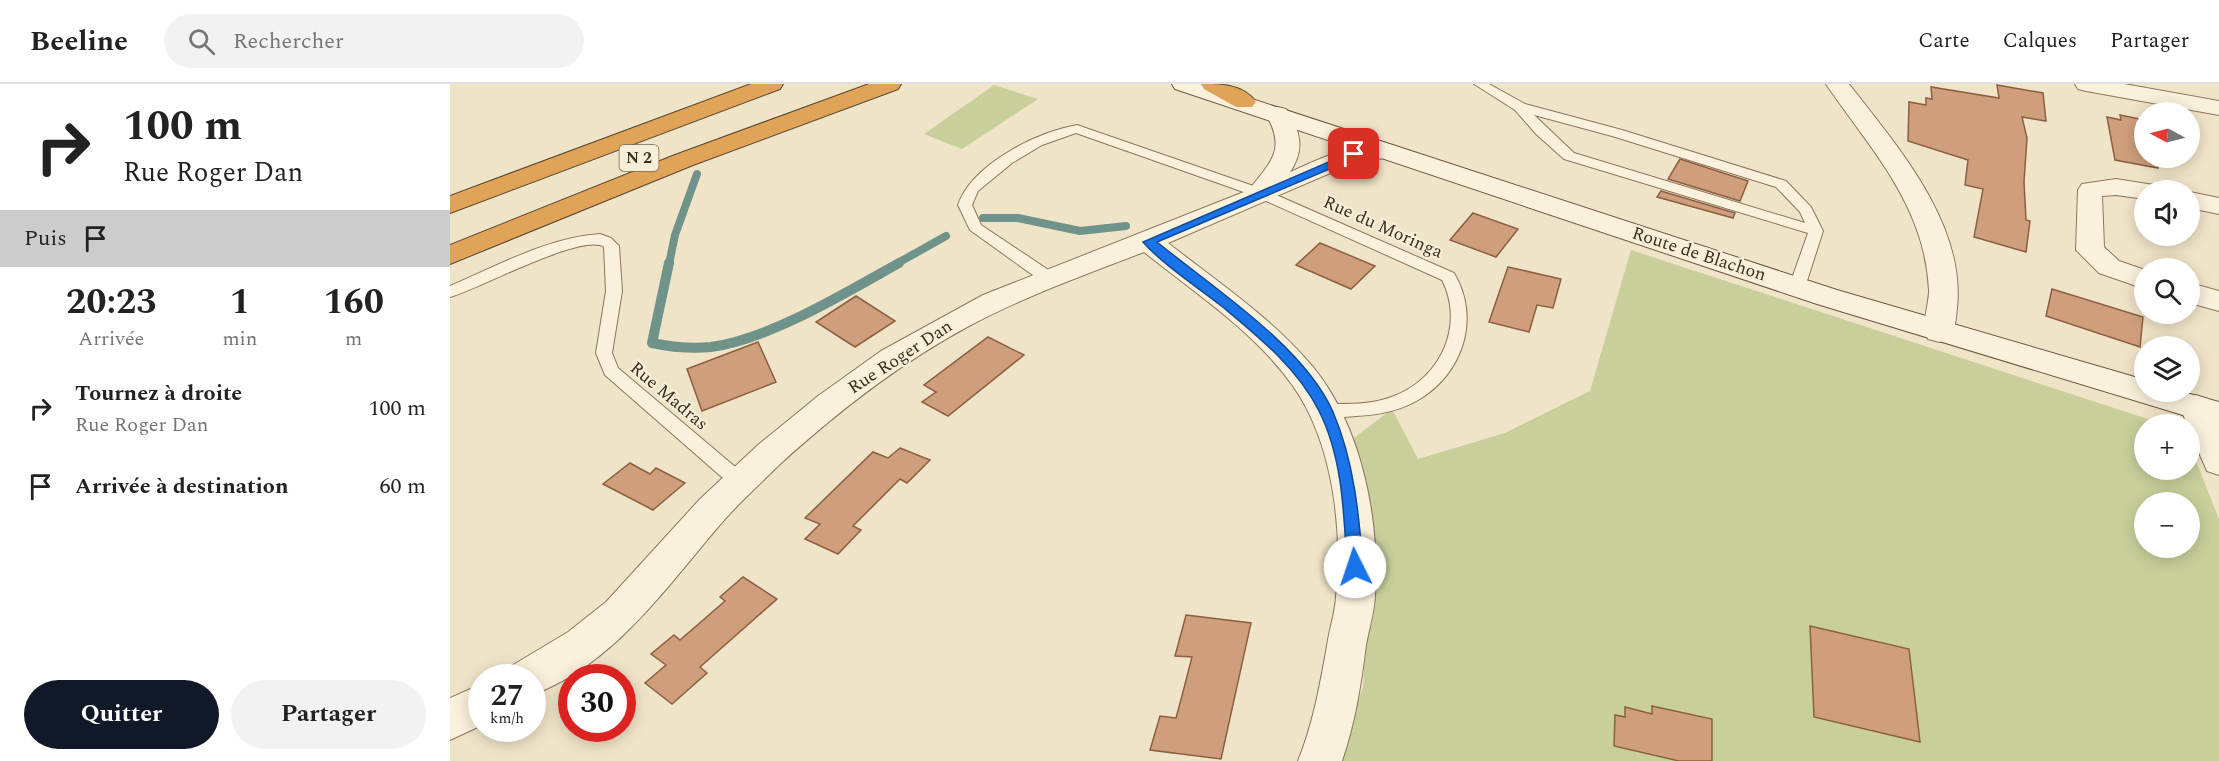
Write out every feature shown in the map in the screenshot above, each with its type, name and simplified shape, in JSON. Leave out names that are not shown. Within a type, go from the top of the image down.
[{"type":"highway","points":[[450,184],[709,84]]},
{"type":"highway","name":"N 2","points":[[450,205],[772,84]]},
{"type":"highway","name":"N 2","points":[[450,233],[828,84]]},
{"type":"highway","points":[[450,255],[684,160],[890,84]]},
{"type":"highway","points":[[1212,84],[1244,102]]},
{"type":"street","name":"Route de Blachon","points":[[1184,84],[1797,287],[1939,332],[2208,410]]},
{"type":"street","points":[[1837,84],[1899,167],[1927,222],[1941,271],[1943,291],[1939,332]]},
{"type":"street","points":[[2086,84],[2219,108]]},
{"type":"street","points":[[1260,193],[1280,170],[1289,149],[1288,131],[1278,114]]},
{"type":"street","name":"Rue Roger Dan","points":[[546,667],[574,651],[630,604],[740,481],[831,404],[894,357],[955,321],[1050,279],[1149,242],[1343,157],[1387,151]]},
{"type":"street","points":[[2134,190],[2105,187],[2091,190],[2089,195],[2090,250],[2109,267],[2134,276]]},
{"type":"street","points":[[2200,202],[2219,206]]},
{"type":"street","points":[[1149,242],[1269,339],[1304,377],[1326,411],[1340,452],[1350,503],[1356,589],[1333,728],[1320,761]]},
{"type":"street","points":[[2200,296],[2219,302]]},
{"type":"street","points":[[2208,410],[2219,462]]},
{"type":"street","points":[[450,720],[468,710]]},
{"type":"lane","points":[[1480,84],[1520,108],[1617,133],[1780,184],[1806,210],[1815,231],[1797,287]]},
{"type":"lane","points":[[1520,108],[1569,156],[1815,231]]},
{"type":"lane","name":"Rue du Moringa","points":[[1050,279],[975,227],[965,204],[973,188],[1002,165],[1050,135],[1064,130],[1077,129],[1260,193],[1448,277],[1458,297],[1460,324],[1452,352],[1435,376],[1412,396],[1371,410],[1326,411]]},
{"type":"lane","name":"Rue Madras","points":[[450,292],[573,243],[600,239],[608,242],[611,246],[614,291],[604,353],[610,371],[740,481]]},
{"type":"green space","points":[[994,85],[1038,99],[962,149],[924,134]]},
{"type":"green space","points":[[1631,250],[2134,415],[2134,480],[2200,480],[2200,471],[2219,519],[2219,761],[1334,761],[1363,688],[1370,546],[1350,441],[1392,409],[1418,459],[1505,433],[1590,391]]},
{"type":"building","points":[[1997,85],[2043,93],[2046,121],[2022,117],[2027,138],[2024,182],[2026,220],[2030,221],[2026,252],[1974,237],[1983,189],[1965,185],[1968,160],[1908,141],[1909,102],[1926,105],[1926,98],[1932,99],[1931,87],[1999,98]]},
{"type":"building","points":[[2120,115],[2134,118],[2134,164],[2115,160],[2107,117],[2121,120]]},
{"type":"building","points":[[1680,159],[1748,181],[1740,201],[1668,179]]},
{"type":"building","points":[[1661,191],[1735,213],[1733,218],[1657,197]]},
{"type":"building","points":[[1473,213],[1518,229],[1496,257],[1450,240]]},
{"type":"building","points":[[1320,243],[1375,266],[1351,289],[1296,265]]},
{"type":"building","points":[[1508,267],[1561,279],[1553,308],[1537,305],[1529,332],[1489,322]]},
{"type":"building","points":[[2052,289],[2134,314],[2134,324],[2142,324],[2141,336],[2134,336],[2134,345],[2046,316]]},
{"type":"building","points":[[856,296],[895,321],[855,347],[816,322]]},
{"type":"building","points":[[988,337],[1024,355],[948,416],[922,402],[936,392],[924,385]]},
{"type":"building","points":[[758,342],[776,382],[702,411],[687,369]]},
{"type":"building","points":[[900,448],[930,460],[907,483],[900,479],[853,526],[861,530],[838,554],[805,539],[820,524],[805,518],[873,452],[888,458]]},
{"type":"building","points":[[630,463],[650,474],[656,468],[685,483],[653,510],[603,484]]},
{"type":"building","points":[[743,577],[777,599],[700,667],[707,673],[672,704],[645,683],[666,665],[651,654],[674,635],[680,640],[725,601],[720,597]]},
{"type":"building","points":[[1186,615],[1251,623],[1221,759],[1150,750],[1160,716],[1176,718],[1183,692],[1192,657],[1175,656]]},
{"type":"building","points":[[1810,626],[1909,649],[1920,742],[1814,717]]},
{"type":"building","points":[[1652,706],[1712,719],[1712,761],[1679,761],[1614,746],[1615,715],[1625,717],[1625,707],[1652,714]]},
{"type":"waterway","points":[[669,264],[675,235],[697,174]]},
{"type":"waterway","points":[[983,218],[1018,218],[1080,231],[1126,226]]},
{"type":"waterway","points":[[896,264],[946,236]]},
{"type":"waterway","points":[[669,263],[652,343],[696,348],[734,342],[783,325],[899,263]]},
{"type":"route","points":[[1354,154],[1149,242],[1269,339],[1304,377],[1326,411],[1340,452],[1350,503],[1355,567]]}]
